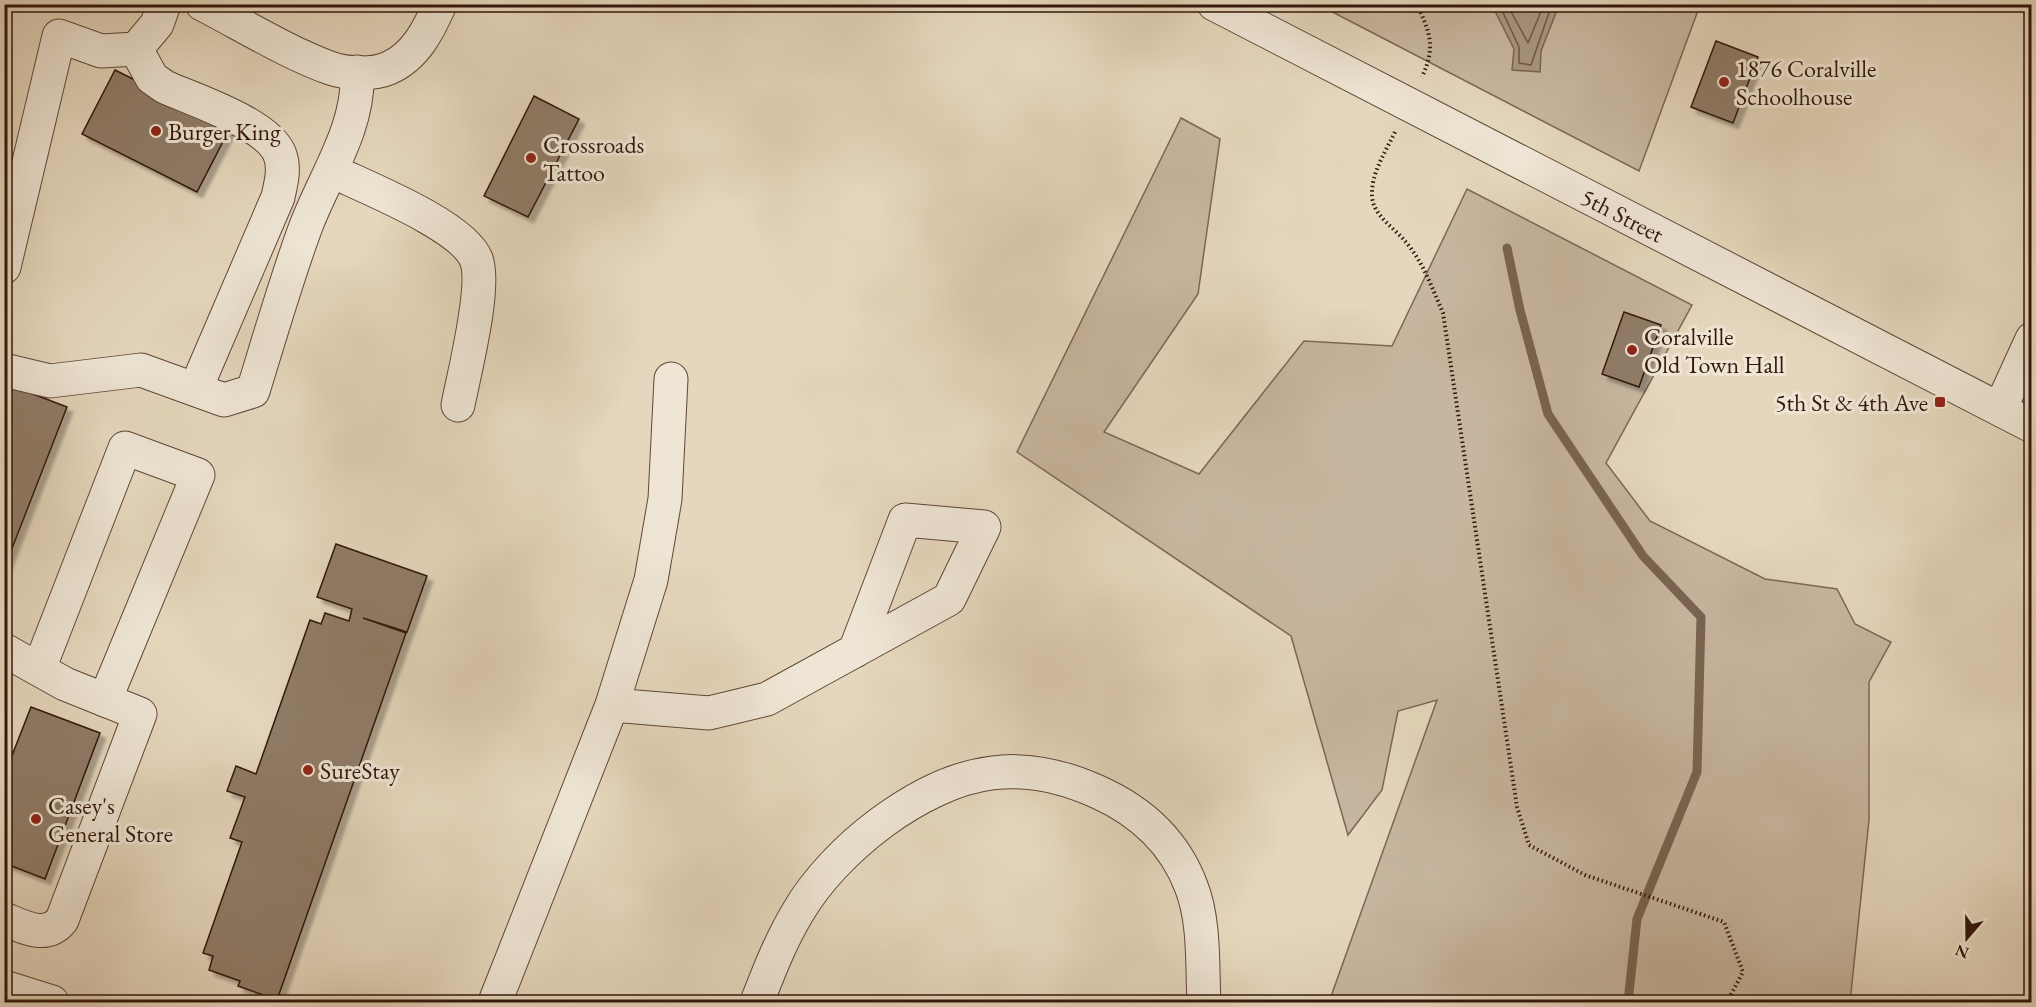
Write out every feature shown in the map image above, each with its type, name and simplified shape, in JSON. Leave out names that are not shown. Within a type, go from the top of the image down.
[{"type":"street","points":[[4,267],[59,36],[101,51],[136,49],[157,24],[164,4]]},
{"type":"street","points":[[202,4],[331,68],[364,72],[389,68],[406,57],[418,45],[440,4]]},
{"type":"street","name":"5th Street","points":[[1214,4],[2031,426]]},
{"type":"street","points":[[136,49],[152,78],[255,128],[270,140],[279,154],[283,173],[278,197],[196,387]]},
{"type":"street","points":[[4,370],[50,381],[141,370],[196,387],[224,400],[253,391],[307,224],[332,171],[364,72]]},
{"type":"street","points":[[332,171],[428,218],[460,239],[476,259],[479,291],[458,405]]},
{"type":"street","points":[[2000,409],[2031,339]]},
{"type":"street","points":[[495,1002],[631,651],[653,568],[665,499],[671,379]]},
{"type":"street","points":[[39,669],[124,448],[198,475],[105,700]]},
{"type":"street","points":[[4,650],[66,684],[140,714],[66,913],[58,925],[48,930],[36,931],[4,919]]},
{"type":"street","points":[[612,705],[710,713],[767,699],[855,651]]},
{"type":"street","points":[[757,1002],[772,963],[799,910],[842,856],[898,810],[946,786],[991,773],[1035,772],[1080,784],[1114,800],[1150,822],[1174,854],[1192,886],[1201,933],[1204,1002]]},
{"type":"street","points":[[4,987],[52,1002]]},
{"type":"path","points":[[1417,4],[1428,27],[1432,46],[1424,72],[1373,178],[1372,199],[1384,222],[1404,240],[1421,264],[1443,313],[1517,807],[1529,845],[1585,876],[1724,922],[1743,972],[1727,1002]]},
{"type":"shaded area","points":[[1319,5],[1700,5],[1639,171]]},
{"type":"shaded area","points":[[1181,118],[1220,139],[1198,294],[1104,432],[1199,474],[1304,341],[1392,346],[1467,189],[1692,305],[1606,463],[1650,521],[1765,579],[1837,589],[1855,624],[1891,642],[1869,682],[1869,820],[1850,1002],[1329,1002],[1437,700],[1398,711],[1382,790],[1348,835],[1291,636],[1017,452]]},
{"type":"water","points":[[1492,5],[1559,5],[1541,51],[1540,72],[1512,70],[1514,49]]},
{"type":"building","name":"1876 Coralville Schoolhouse","points":[[1716,41],[1758,57],[1733,123],[1691,107]]},
{"type":"building","name":"Burger King","points":[[115,70],[230,128],[197,192],[82,134]]},
{"type":"building","name":"Crossroads Tattoo","points":[[534,96],[579,119],[528,217],[484,196]]},
{"type":"building","name":"Coralville Old Town Hall","points":[[1624,312],[1661,325],[1639,387],[1602,374]]},
{"type":"building","points":[[4,383],[67,407],[4,569]]},
{"type":"building","name":"SureStay","points":[[336,544],[427,576],[407,632],[363,618],[406,633],[277,1000],[238,986],[240,981],[209,970],[213,956],[203,953],[242,842],[230,838],[245,797],[227,791],[236,766],[256,774],[310,620],[321,624],[325,613],[349,621],[352,609],[317,597]]},
{"type":"building","name":"Casey's General Store","points":[[31,707],[100,733],[45,879],[4,863],[4,776]]},
{"type":"waterway","points":[[1507,248],[1520,310],[1548,414],[1643,556],[1701,617],[1697,772],[1637,919],[1628,1002]]},
{"type":"place","name":"1876 Coralville Schoolhouse","points":[[1724,82]]},
{"type":"place","name":"Burger King","points":[[156,131]]},
{"type":"place","name":"Crossroads Tattoo","points":[[531,158]]},
{"type":"place","name":"Coralville Old Town Hall","points":[[1632,350]]},
{"type":"place","name":"5th St & 4th Ave","points":[[1940,402]]},
{"type":"place","name":"SureStay","points":[[308,770]]},
{"type":"place","name":"Casey's General Store","points":[[36,819]]}]
